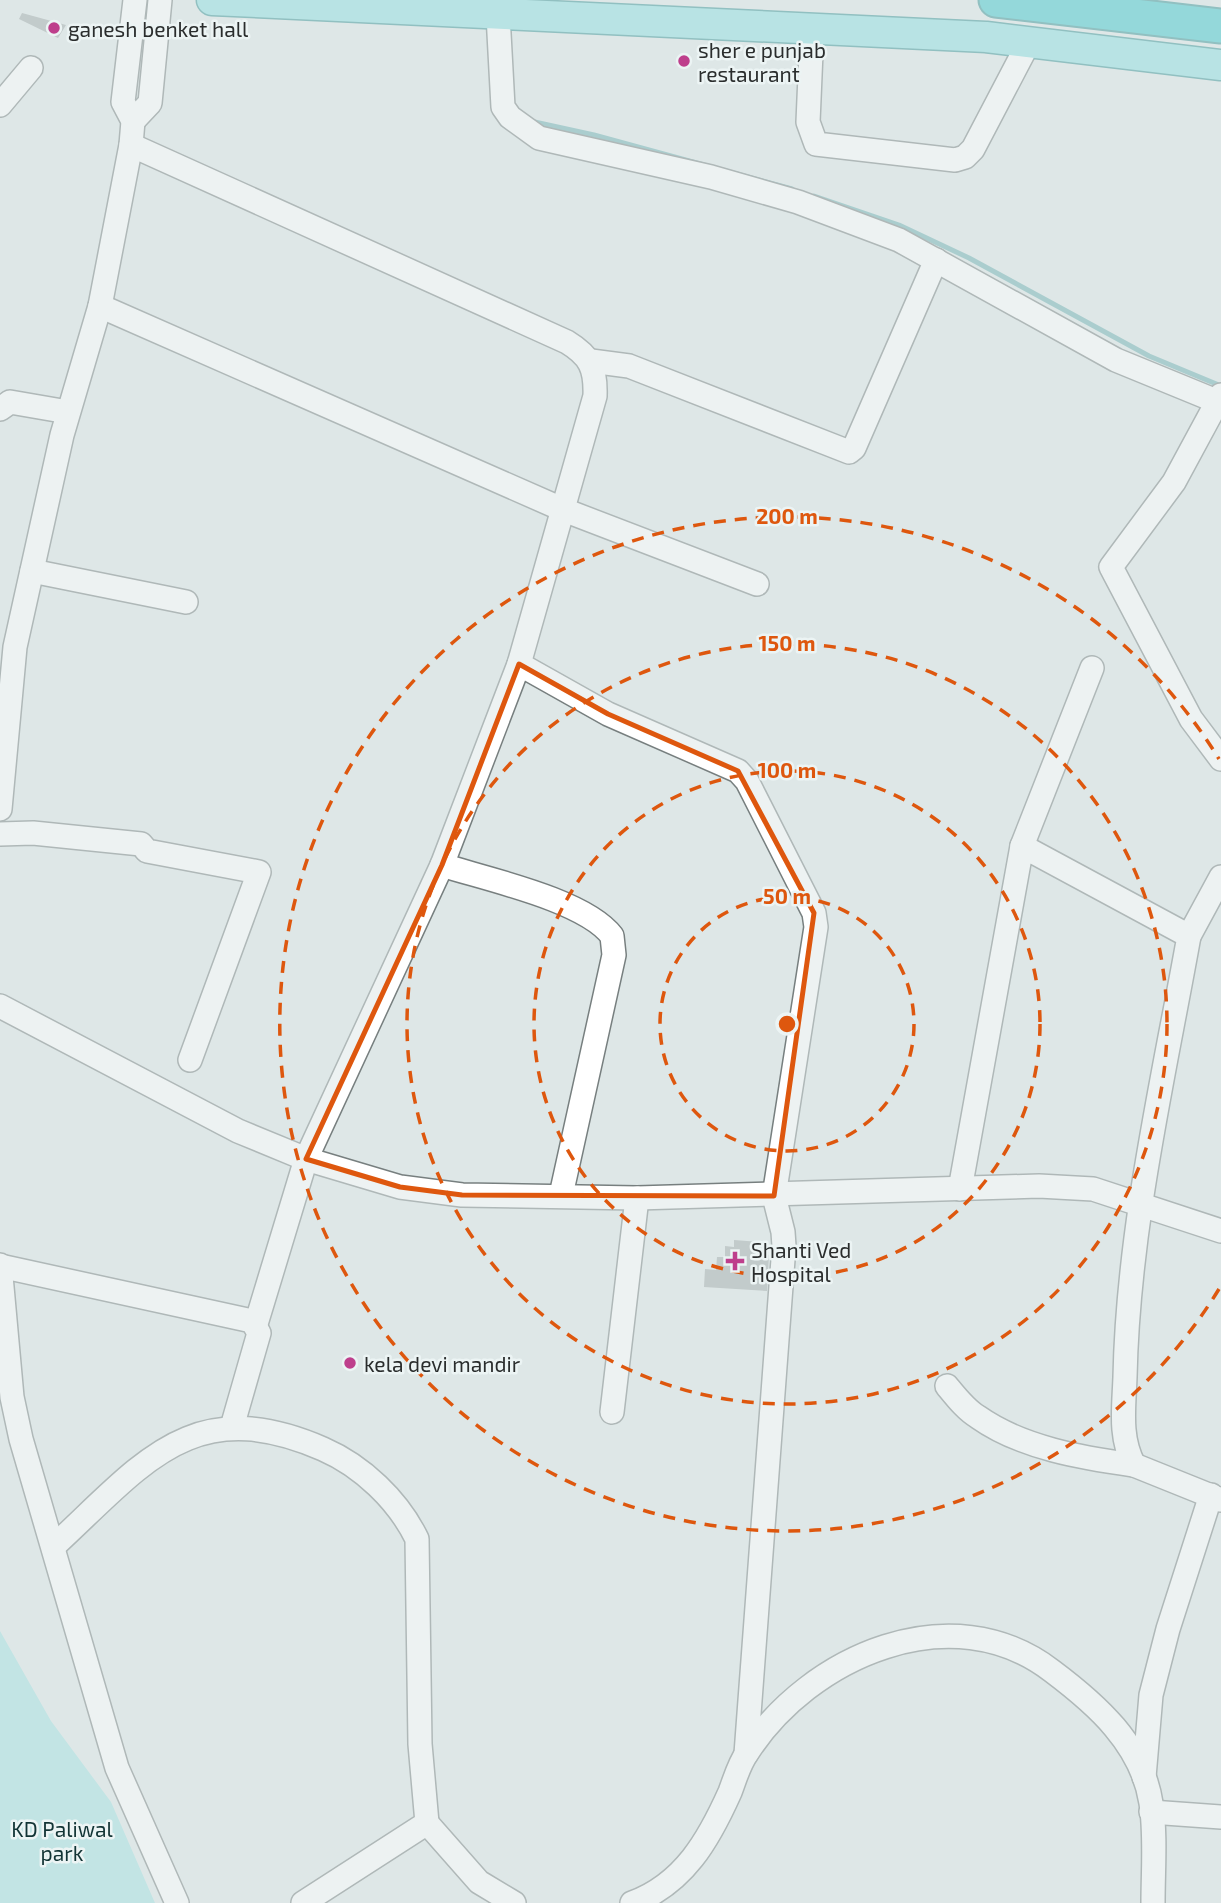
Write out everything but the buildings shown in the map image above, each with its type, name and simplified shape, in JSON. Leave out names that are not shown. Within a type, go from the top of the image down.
[{"type":"highway","points":[[996,0],[1221,26]]},
{"type":"main road","points":[[212,0],[986,37],[1221,65]]},
{"type":"street","points":[[0,808],[15,647],[68,412],[100,306],[131,145],[133,121],[123,102],[135,0]]},
{"type":"street","points":[[133,121],[150,103],[160,0]]},
{"type":"street","points":[[498,15],[503,107],[510,117],[539,138],[711,177],[798,202],[899,240],[1116,360],[1220,400],[1174,482],[1111,567],[1191,719],[1221,759]]},
{"type":"street","points":[[812,29],[808,122],[816,144],[955,160],[973,149],[1028,42]]},
{"type":"street","points":[[0,105],[32,68]]},
{"type":"street","points":[[131,145],[567,342],[591,361],[629,366],[849,452],[854,448],[936,260]]},
{"type":"street","points":[[100,306],[564,510],[757,584]]},
{"type":"street","points":[[232,1427],[251,1369],[258,1333],[257,1324],[306,1159],[442,864],[519,664],[595,396],[591,361]]},
{"type":"street","points":[[0,409],[10,401],[68,412]]},
{"type":"street","points":[[32,571],[186,602]]},
{"type":"street","points":[[519,664],[608,713],[738,771],[747,781],[814,913],[816,927],[774,1196],[784,1247],[763,1493],[746,1754]]},
{"type":"street","points":[[960,1189],[1022,846],[1092,668]]},
{"type":"street","points":[[0,834],[33,833],[141,844],[147,851],[259,872],[190,1060]]},
{"type":"street","points":[[1022,846],[1189,936]]},
{"type":"street","points":[[442,864],[569,906],[594,919],[612,936],[614,955],[561,1195]]},
{"type":"street","points":[[1134,1465],[1123,1438],[1126,1336],[1142,1203],[1189,936],[1221,877]]},
{"type":"street","points":[[0,1006],[238,1131],[306,1159],[376,1182],[425,1191],[637,1198],[1039,1186],[1093,1189],[1221,1231]]},
{"type":"street","points":[[612,1412],[637,1198]]},
{"type":"street","points":[[177,1903],[117,1768],[12,1397],[0,1265],[245,1318],[257,1324]]},
{"type":"street","points":[[947,1387],[976,1416],[1022,1438],[1065,1453],[1134,1465],[1216,1498],[1168,1629],[1151,1695],[1144,1780]]},
{"type":"street","points":[[54,1546],[157,1453],[200,1433],[232,1427],[266,1429],[295,1437],[333,1454],[380,1488],[406,1516],[416,1539],[420,1744],[427,1824],[479,1882],[514,1903]]},
{"type":"street","points":[[632,1903],[664,1897],[677,1877],[698,1855],[713,1830],[746,1754],[779,1712],[873,1648],[916,1637],[962,1636],[1001,1644],[1036,1659],[1092,1701],[1117,1729],[1144,1780],[1152,1812],[1153,1903]]},
{"type":"street","points":[[1152,1812],[1221,1817]]},
{"type":"street","points":[[303,1903],[427,1824]]},
{"type":"highlighted area","points":[[519,664],[608,714],[738,771],[814,913],[774,1196],[462,1195],[400,1187],[306,1159],[442,865]]},
{"type":"green space","name":"KD Paliwal park","points":[[0,1631],[51,1721],[111,1802],[155,1903],[0,1903]]},
{"type":"waterway","points":[[530,121],[594,135],[792,189]]},
{"type":"waterway","points":[[814,196],[899,225],[969,258],[1149,356],[1221,386]]},
{"type":"place","name":"ganesh benket hall","points":[[54,28]]},
{"type":"place","name":"sher e punjab restaurant","points":[[684,61]]},
{"type":"place","name":"Shanti Ved Hospital","points":[[735,1261]]},
{"type":"place","name":"kela devi mandir","points":[[350,1363]]}]
